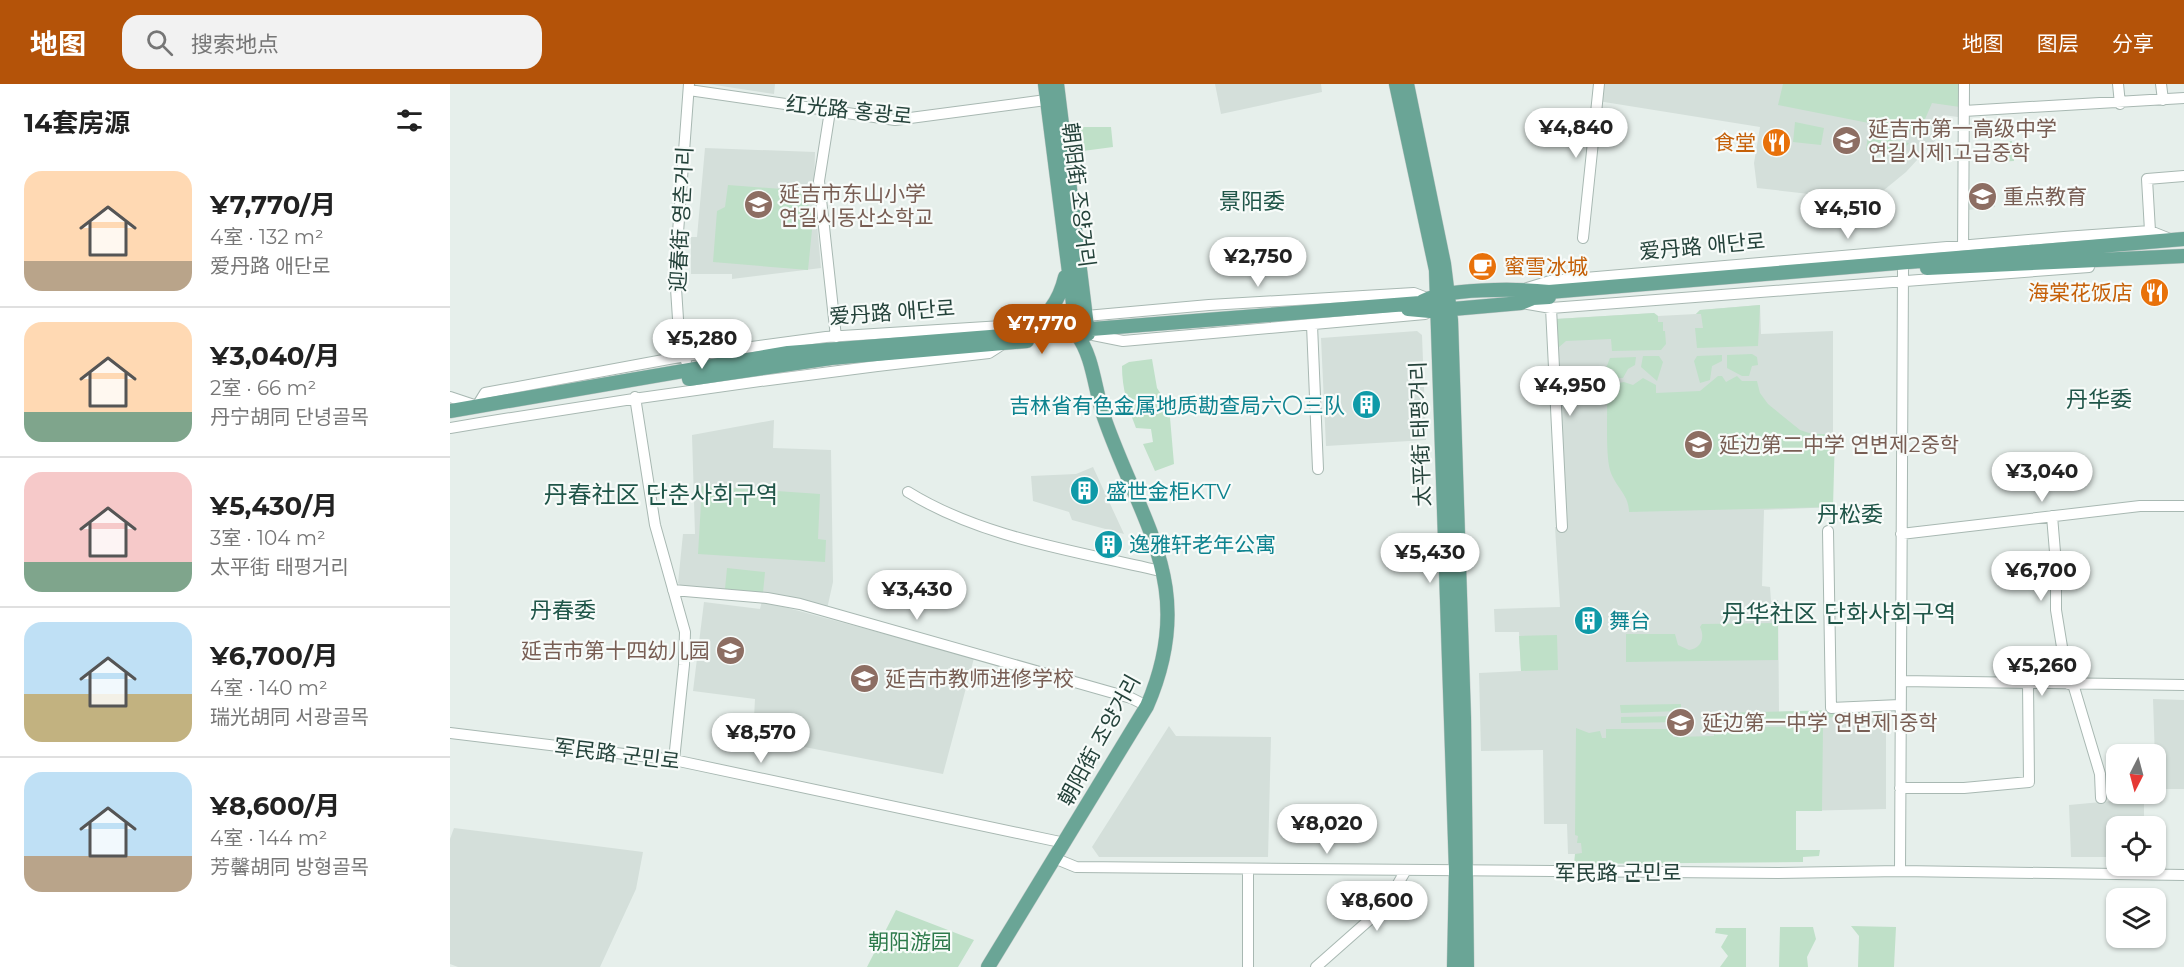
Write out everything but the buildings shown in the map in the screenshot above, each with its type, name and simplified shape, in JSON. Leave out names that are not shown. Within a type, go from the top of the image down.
[{"type":"main road","name":"朝阳街 조양거리","points":[[988,967],[1147,706],[1157,682],[1166,643],[1168,607],[1164,573],[1149,522],[1102,413],[1067,266],[1045,84]]},
{"type":"main road","name":"朝阳街 조양거리","points":[[1057,84],[1082,329]]},
{"type":"main road","name":"太平街 태평거리","points":[[1396,84],[1436,270],[1467,967]]},
{"type":"main road","name":"太平街 태평거리","points":[[1407,84],[1444,264],[1438,303]]},
{"type":"main road","name":"爱丹路 애단로","points":[[450,411],[643,380],[689,380],[788,353],[1032,328],[1082,329],[1419,308],[1438,303],[1963,251],[2179,239]]},
{"type":"main road","name":"爱丹路 애단로","points":[[1522,296],[1533,298],[2140,256],[2154,258],[2184,256]]},
{"type":"main road","points":[[1032,328],[1058,300],[1067,266]]},
{"type":"main road","name":"爱丹路 애단로","points":[[450,418],[831,358],[1004,344],[1082,329]]},
{"type":"main road","name":"太平街 태평거리","points":[[1454,967],[1462,871]]},
{"type":"street","points":[[1583,238],[1599,84]]},
{"type":"street","points":[[1963,251],[1964,84]]},
{"type":"street","points":[[2118,84],[2120,104]]},
{"type":"street","points":[[2161,84],[2163,100]]},
{"type":"street","name":"红光路 홍광로","points":[[689,87],[830,111],[909,120],[1046,100]]},
{"type":"street","name":"迎春街 영춘거리","points":[[689,87],[675,273],[678,319],[689,380]]},
{"type":"street","points":[[1964,111],[2120,104],[2184,98]]},
{"type":"street","points":[[830,111],[819,181],[836,337]]},
{"type":"street","points":[[2150,231],[2147,179],[2184,176]]},
{"type":"street","name":"爱丹路 애단로","points":[[1963,251],[2150,231],[2179,239]]},
{"type":"street","name":"爱丹路 애단로","points":[[1522,296],[1551,308],[1902,274]]},
{"type":"street","points":[[1900,871],[1902,274]]},
{"type":"street","name":"爱丹路 애단로","points":[[1082,329],[1209,305],[1414,294],[1438,303]]},
{"type":"street","name":"爱丹路 애단로","points":[[1082,329],[1123,341],[1421,315],[1438,303]]},
{"type":"street","points":[[1551,308],[1562,527]]},
{"type":"street","points":[[1311,325],[1318,469]]},
{"type":"street","name":"爱丹路 애단로","points":[[450,397],[477,406],[485,393],[685,356],[836,337],[1032,328]]},
{"type":"street","name":"爱丹路 애단로","points":[[450,428],[635,397],[689,380]]},
{"type":"street","points":[[635,397],[655,525],[685,632],[674,760]]},
{"type":"street","points":[[908,492],[929,506],[986,529],[1164,573]]},
{"type":"street","points":[[1901,534],[2140,506],[2184,506]]},
{"type":"street","points":[[2052,516],[2056,564],[2056,610],[2070,684],[2100,774],[2101,798]]},
{"type":"street","points":[[1828,531],[1831,708],[1899,705]]},
{"type":"street","points":[[673,590],[767,597],[800,604],[1131,698],[1147,706]]},
{"type":"street","points":[[1901,681],[2184,685]]},
{"type":"street","points":[[1900,788],[1964,788],[2029,782],[2028,683]]},
{"type":"street","name":"军民路 군민로","points":[[450,734],[674,760],[1065,843]]},
{"type":"street","name":"军民路 군민로","points":[[1054,858],[1076,867],[1778,873],[1900,871],[2184,875]]},
{"type":"street","points":[[1248,869],[1248,967]]},
{"type":"street","points":[[1316,967],[1384,906],[1406,870]]},
{"type":"shaded area","points":[[708,84],[775,84],[774,94]]},
{"type":"shaded area","points":[[1215,84],[1321,84],[1322,92],[1221,114]]},
{"type":"shaded area","name":"延吉市第一高级中学 연길시제1고급중학","points":[[1602,84],[1960,84],[1960,102],[1958,117],[1943,115],[1941,134],[1906,172],[1884,190],[1845,198],[1757,188],[1754,163],[1760,127],[1598,101]]},
{"type":"shaded area","name":"延吉市东山小学 연길시동산소학교","points":[[705,148],[815,152],[814,191],[821,268],[732,279],[732,274],[691,274],[691,237],[697,237]]},
{"type":"shaded area","name":"重点教育","points":[[1993,185],[1995,207],[1968,210],[1968,201],[1975,194],[1975,186]]},
{"type":"shaded area","points":[[1760,305],[1761,334],[1833,331],[1833,507],[1764,510],[1762,586],[1770,587],[1771,601],[1778,600],[1779,712],[1881,709],[1882,727],[1886,728],[1886,809],[1796,811],[1796,854],[1568,854],[1567,824],[1544,824],[1543,750],[1481,751],[1479,673],[1521,671],[1519,632],[1495,632],[1494,609],[1560,607],[1555,527],[1565,527],[1556,319],[1654,313],[1658,316],[1696,314],[1700,310]]},
{"type":"shaded area","points":[[1417,331],[1422,335],[1426,440],[1326,446],[1321,338]]},
{"type":"shaded area","points":[[774,420],[773,448],[831,450],[833,582],[827,609],[683,587],[678,583],[683,534],[695,534],[692,435]]},
{"type":"shaded area","points":[[1093,467],[1124,534],[1072,520],[1069,512],[1033,501],[1031,476],[1076,474]]},
{"type":"shaded area","name":"延吉市教师进修学校","points":[[762,601],[974,658],[943,774],[753,737],[755,699],[693,691],[704,602],[760,609]]},
{"type":"shaded area","points":[[2153,699],[2184,700],[2184,789],[2166,789],[2166,744],[2154,744]]},
{"type":"shaded area","points":[[1169,726],[1176,736],[1271,737],[1268,857],[1099,857],[1092,847]]},
{"type":"shaded area","points":[[2106,802],[2106,804],[2144,804],[2144,816],[2106,816],[2106,857],[2071,857],[2069,805]]},
{"type":"shaded area","points":[[454,828],[643,852],[636,889],[600,967],[458,967],[450,964],[450,839]]},
{"type":"green space","points":[[1783,84],[1960,84],[1960,107],[1932,103],[1919,133],[1778,105]]},
{"type":"green space","points":[[1795,122],[1824,128],[1821,145],[1793,142]]},
{"type":"green space","points":[[1080,127],[1111,127],[1113,147],[1083,151]]},
{"type":"green space","points":[[1868,136],[1909,143],[1900,154],[1866,150]]},
{"type":"green space","points":[[2012,141],[2014,161],[1995,162],[1994,142]]},
{"type":"green space","points":[[728,185],[810,191],[808,209],[814,210],[808,270],[713,262],[717,211],[725,207]]},
{"type":"green space","points":[[1760,305],[1758,346],[1697,348],[1695,328],[1703,328],[1701,314],[1696,314],[1700,310]]},
{"type":"green space","points":[[1654,313],[1658,316],[1658,322],[1663,322],[1663,331],[1665,331],[1666,344],[1661,350],[1612,351],[1611,339],[1566,341],[1558,348],[1556,319]]},
{"type":"green space","points":[[1752,354],[1757,357],[1758,365],[1752,366],[1749,376],[1742,376],[1727,368],[1727,355]]},
{"type":"green space","points":[[1722,355],[1722,361],[1712,366],[1710,380],[1700,383],[1694,361],[1697,356]]},
{"type":"green space","points":[[1643,356],[1659,356],[1663,362],[1657,381],[1641,367]]},
{"type":"green space","points":[[1636,357],[1635,365],[1628,369],[1623,378],[1617,378],[1614,370],[1606,368],[1610,358]]},
{"type":"green space","points":[[1152,359],[1157,388],[1169,406],[1174,464],[1155,471],[1143,444],[1153,442],[1151,429],[1136,428],[1126,398],[1122,366],[1129,362]]},
{"type":"green space","points":[[1718,376],[1722,376],[1726,382],[1737,376],[1742,381],[1757,381],[1760,393],[1768,404],[1800,430],[1812,434],[1835,434],[1833,507],[1629,512],[1627,500],[1612,476],[1608,462],[1607,385],[1624,382],[1633,385],[1643,378],[1656,385],[1656,393],[1700,391]]},
{"type":"green space","points":[[702,486],[820,494],[818,539],[826,540],[825,562],[698,554]]},
{"type":"green space","points":[[727,568],[765,572],[763,593],[725,589]]},
{"type":"green space","points":[[1778,623],[1778,660],[1626,662],[1626,634],[1675,634],[1678,645],[1689,650],[1697,647],[1701,642],[1700,627],[1702,624]]},
{"type":"green space","points":[[1557,635],[1558,670],[1521,671],[1519,636]]},
{"type":"green space","points":[[1681,704],[1681,711],[1621,713],[1620,705]]},
{"type":"green space","points":[[1881,709],[1882,716],[1715,721],[1714,713]]},
{"type":"green space","points":[[1681,716],[1681,722],[1621,723],[1621,717]]},
{"type":"green space","points":[[1823,726],[1822,811],[1796,811],[1796,850],[1820,850],[1819,856],[1803,857],[1803,862],[1574,864],[1575,854],[1582,853],[1581,843],[1577,843],[1578,836],[1575,835],[1576,728],[1589,733],[1600,731],[1602,738],[1606,738],[1606,729],[1672,729],[1673,737],[1714,736],[1714,728]]},
{"type":"green space","name":"朝阳游园","points":[[896,910],[974,940],[958,967],[867,967]]},
{"type":"green space","points":[[1851,926],[1896,927],[1894,967],[1858,967],[1859,936]]},
{"type":"green space","points":[[1780,927],[1813,927],[1816,939],[1807,957],[1808,967],[1779,967]]},
{"type":"green space","points":[[1716,928],[1746,928],[1746,967],[1720,967],[1728,956],[1721,947],[1728,935],[1715,933]]},
{"type":"place","name":"延吉市第一高级中学 연길시제1고급중학","points":[[1847,140]]},
{"type":"place","name":"食堂","points":[[1777,142]]},
{"type":"place","name":"重点教育","points":[[1982,196]]},
{"type":"place","name":"延吉市东山小学 연길시동산소학교","points":[[758,205]]},
{"type":"place","name":"蜜雪冰城","points":[[1483,266]]},
{"type":"place","name":"海棠花饭店","points":[[2154,292]]},
{"type":"place","name":"吉林省有色金属地质勘查局六〇三队","points":[[1366,405]]},
{"type":"place","name":"延边第二中学 연변제2중학","points":[[1698,444]]},
{"type":"place","name":"盛世金柜KTV","points":[[1085,491]]},
{"type":"place","name":"逸雅轩老年公寓","points":[[1108,544]]},
{"type":"place","name":"舞台","points":[[1588,620]]},
{"type":"place","name":"延吉市第十四幼儿园","points":[[731,650]]},
{"type":"place","name":"延吉市教师进修学校","points":[[864,678]]},
{"type":"place","name":"延边第一中学 연변제1중학","points":[[1681,722]]},
{"type":"district","name":"景阳委","points":[[1252,201]]},
{"type":"district","name":"丹华委","points":[[2099,399]]},
{"type":"district","name":"丹春社区 단춘사회구역","points":[[661,494]]},
{"type":"district","name":"丹松委","points":[[1850,514]]},
{"type":"district","name":"丹春委","points":[[563,610]]},
{"type":"district","name":"丹华社区 단화사회구역","points":[[1839,613]]}]
